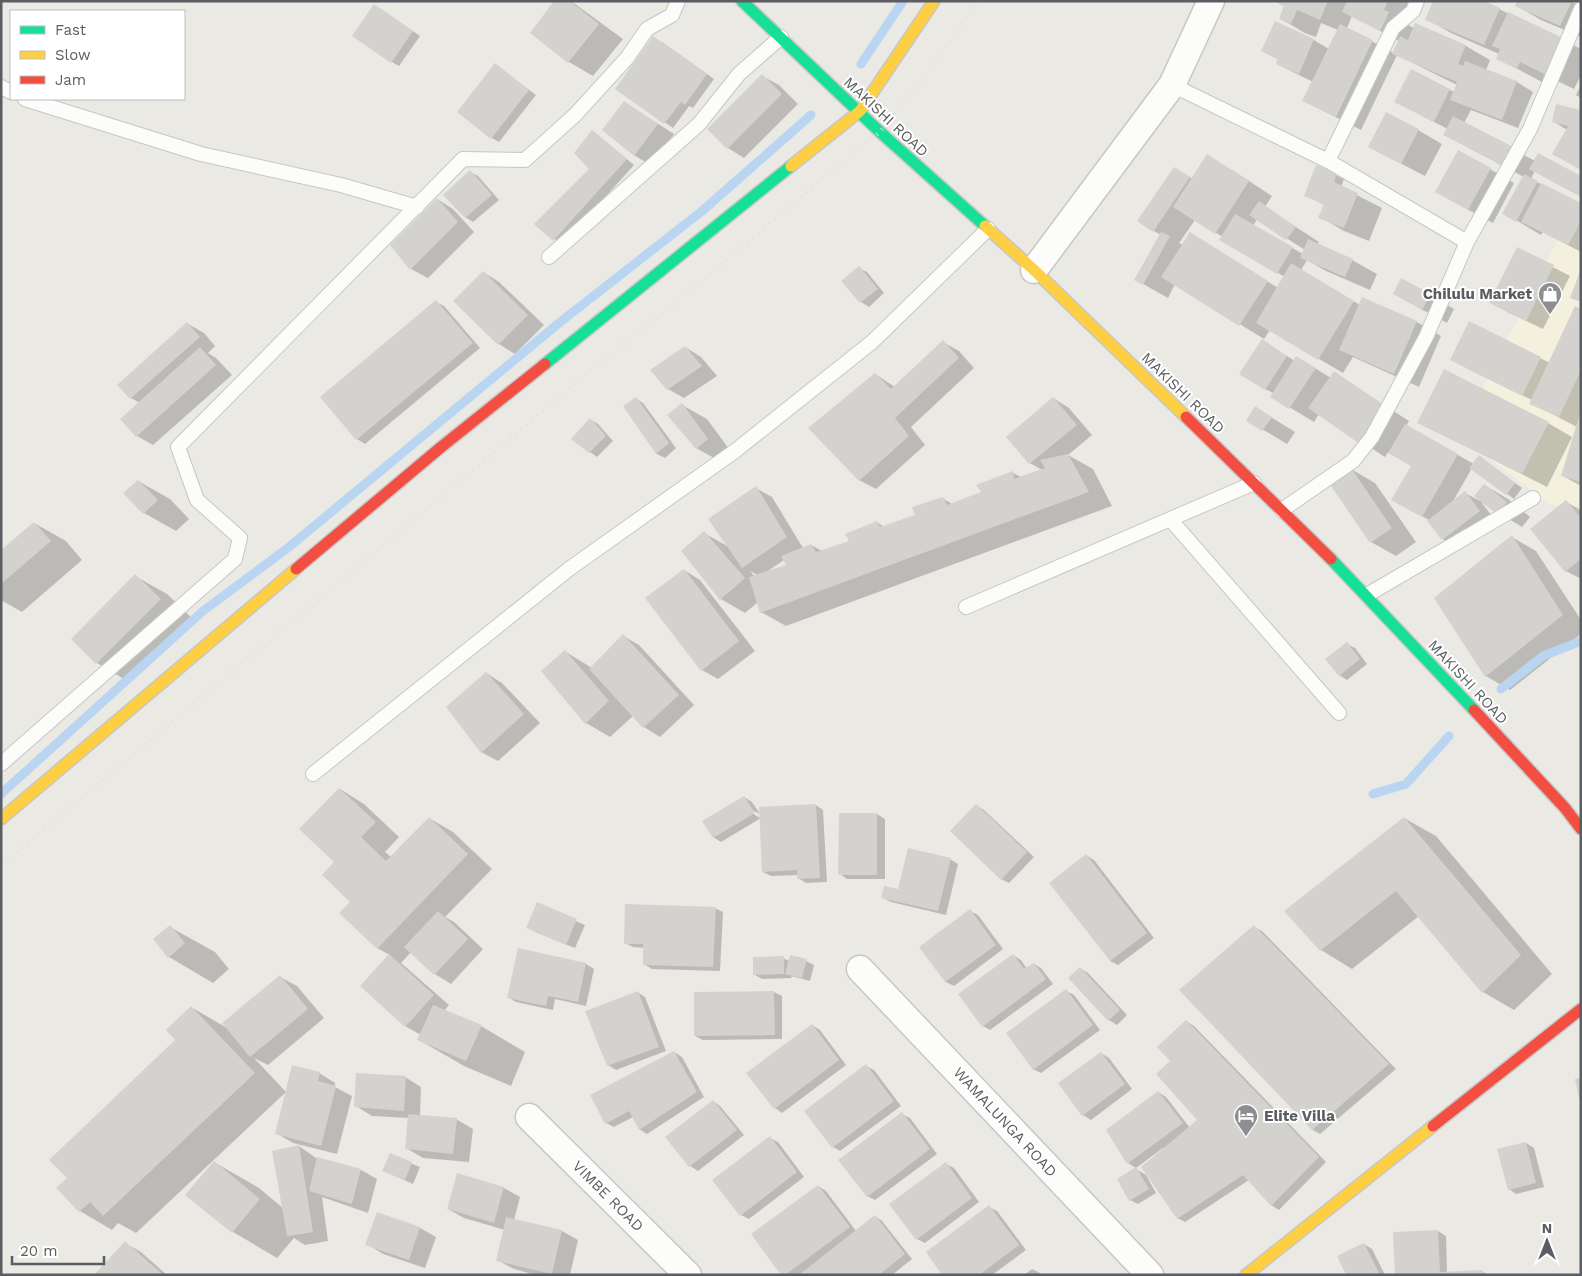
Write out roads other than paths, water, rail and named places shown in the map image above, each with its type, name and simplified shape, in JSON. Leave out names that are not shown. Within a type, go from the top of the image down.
[{"type":"street","name":"MAKISHI ROAD","points":[[742,1],[1034,270],[1282,510],[1367,595],[1559,801],[1581,829]]},
{"type":"street","points":[[1,819],[440,448],[860,111],[934,1]]},
{"type":"street","points":[[1034,270],[1172,85],[1211,1]]},
{"type":"street","name":"WAMALUNGA ROAD","points":[[860,969],[1150,1275]]},
{"type":"street","points":[[1246,1275],[1581,1009]]},
{"type":"street","name":"VIMBE ROAD","points":[[529,1117],[688,1275]]},
{"type":"lane","points":[[1,764],[235,560],[240,538],[197,500],[178,447],[463,160],[525,160],[575,115],[627,58],[647,29],[672,14],[678,1]]},
{"type":"lane","points":[[1328,161],[1393,28],[1413,12],[1417,1]]},
{"type":"lane","points":[[1282,510],[1352,461],[1372,437],[1426,337],[1467,242],[1530,129],[1581,9]]},
{"type":"lane","points":[[549,257],[699,124],[739,74],[781,36]]},
{"type":"lane","points":[[1172,85],[1328,161],[1467,242]]},
{"type":"lane","points":[[28,100],[201,154],[341,184],[417,207]]},
{"type":"lane","points":[[313,774],[569,569],[735,451],[864,348],[988,229]]},
{"type":"lane","points":[[966,607],[1254,483]]},
{"type":"lane","points":[[1367,595],[1533,498]]},
{"type":"lane","points":[[1170,519],[1339,713]]},
{"type":"waterway","points":[[861,64],[903,1]]},
{"type":"waterway","points":[[1,794],[203,611],[289,547],[559,323],[702,211],[811,115]]},
{"type":"waterway","points":[[1501,689],[1543,656],[1581,641]]},
{"type":"waterway","points":[[1373,794],[1406,784],[1449,736]]},
{"type":"railway","points":[[1,866],[501,446],[880,132],[951,42],[978,1]]},
{"type":"place","name":"Chilulu Market","points":[[1550,315]]},
{"type":"place","name":"Elite Villa","points":[[1246,1137]]}]
